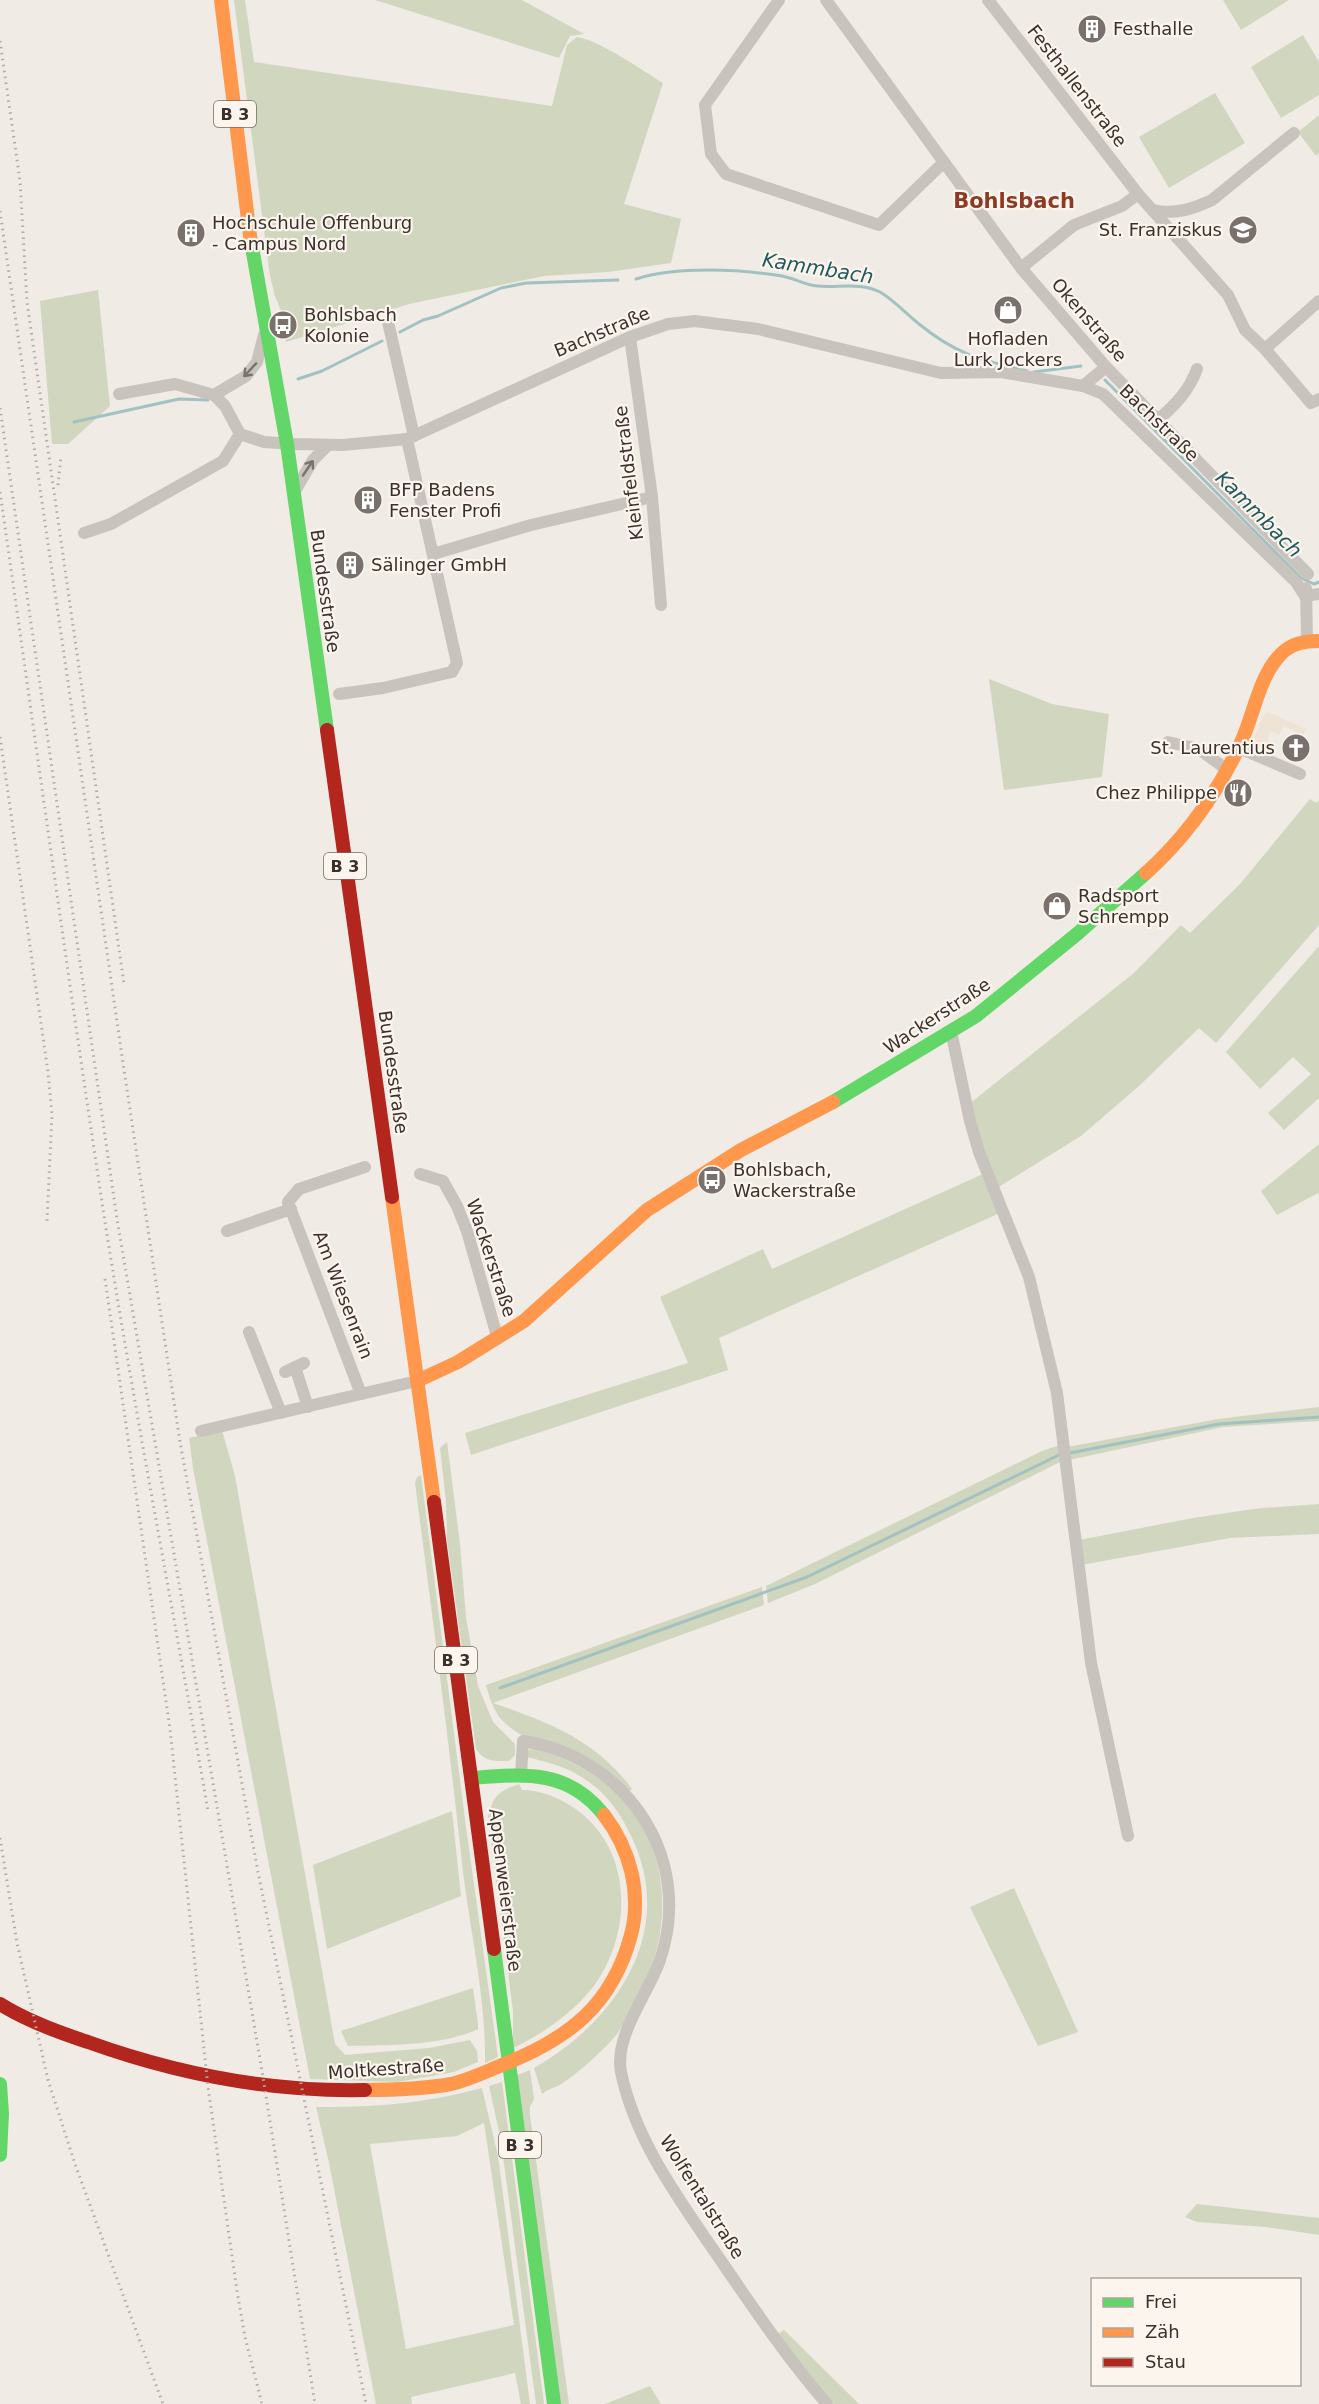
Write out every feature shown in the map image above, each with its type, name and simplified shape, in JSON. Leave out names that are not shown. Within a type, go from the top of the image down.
[{"type":"main road","name":"Bundesstraße","points":[[221,0],[249,228],[286,444],[417,1381]]},
{"type":"main road","name":"Wackerstraße","points":[[417,1381],[458,1362],[524,1321],[647,1210],[741,1149],[846,1095],[976,1016],[1077,934],[1166,855],[1199,816],[1239,748],[1264,680],[1281,654],[1294,644],[1313,641]]},
{"type":"main road","name":"Appenweierstraße","points":[[417,1381],[472,1778],[554,2404]]},
{"type":"main road","name":"Moltkestraße","points":[[0,2004],[19,2017],[129,2059],[221,2081],[338,2092],[401,2089],[460,2082],[522,2057],[567,2033],[587,2015],[608,1990],[625,1955],[633,1927],[636,1898],[632,1871],[610,1821],[591,1800],[568,1784],[547,1777],[521,1775],[472,1778]]},
{"type":"main road","points":[[0,2084],[3,2114],[0,2155]]},
{"type":"street","points":[[779,0],[705,105],[711,154],[726,174],[879,225],[944,162]]},
{"type":"street","name":"Okenstraße","points":[[826,0],[1021,268],[1106,368],[1314,573],[1306,592],[1313,641]]},
{"type":"street","name":"Festhallenstraße","points":[[988,0],[1138,194],[1227,295],[1245,330],[1265,349],[1311,403],[1319,399]]},
{"type":"street","points":[[1152,210],[1175,212],[1212,200],[1294,133]]},
{"type":"street","points":[[1021,268],[1074,225],[1122,206],[1138,194]]},
{"type":"street","points":[[1265,349],[1319,301]]},
{"type":"street","name":"Bachstraße","points":[[240,434],[264,442],[328,445],[411,437],[630,337],[668,324],[695,321],[758,329],[941,373],[1001,372],[1083,387],[1103,394],[1306,592]]},
{"type":"street","points":[[339,694],[383,688],[452,672],[457,663],[433,554],[388,322]]},
{"type":"street","points":[[214,394],[246,376],[257,362],[266,329]]},
{"type":"street","name":"Kleinfeldstraße","points":[[630,337],[652,497],[662,605]]},
{"type":"street","name":"Bachstraße","points":[[1083,387],[1106,368]]},
{"type":"street","points":[[1158,420],[1192,385],[1197,369]]},
{"type":"street","points":[[84,533],[111,524],[223,461],[240,434],[225,406],[214,394],[175,384],[119,394]]},
{"type":"street","points":[[293,495],[313,460],[328,445]]},
{"type":"street","points":[[433,554],[531,525],[652,497]]},
{"type":"street","points":[[1306,592],[1319,594]]},
{"type":"street","points":[[1168,742],[1199,749],[1226,770]]},
{"type":"street","points":[[1239,748],[1300,774]]},
{"type":"street","points":[[951,1031],[979,1152],[1029,1277],[1057,1393],[1091,1664],[1128,1836]]},
{"type":"street","points":[[227,1231],[291,1209],[288,1202],[298,1189],[365,1167]]},
{"type":"street","name":"Wackerstraße","points":[[420,1174],[443,1181],[458,1206],[497,1336]]},
{"type":"street","name":"Am Wiesenrain","points":[[291,1209],[361,1394]]},
{"type":"street","points":[[249,1332],[281,1413]]},
{"type":"street","points":[[295,1367],[308,1407]]},
{"type":"street","name":"Wackerstraße","points":[[201,1431],[417,1381]]},
{"type":"street","name":"Wolfentalstraße","points":[[521,1775],[523,1741],[556,1748],[572,1754],[622,1788],[646,1821],[664,1862],[668,1888],[668,1923],[659,1962],[624,2035],[620,2051],[620,2069],[626,2091],[649,2152],[771,2335],[827,2404]]},
{"type":"green space","points":[[234,0],[245,0],[254,62],[552,106],[567,45],[577,37],[598,44],[621,57],[663,83],[624,204],[681,219],[671,263],[608,272],[544,276],[409,304],[286,342],[281,311],[270,276]]},
{"type":"green space","points":[[375,0],[522,0],[584,34],[570,36],[559,58]]},
{"type":"green space","points":[[1223,0],[1289,0],[1241,30]]},
{"type":"green space","points":[[1303,35],[1319,62],[1319,95],[1281,118],[1251,67]]},
{"type":"green space","points":[[1215,93],[1245,143],[1169,188],[1139,137]]},
{"type":"green space","points":[[1319,115],[1319,153],[1316,156],[1298,132]]},
{"type":"green space","points":[[98,290],[110,406],[68,444],[52,444],[40,301]]},
{"type":"green space","points":[[989,679],[1052,704],[1109,714],[1102,777],[1004,790]]},
{"type":"green space","points":[[1310,799],[1316,803],[1319,800],[1319,925],[1216,1043],[1199,1028],[1139,1086],[1081,1136],[997,1188],[969,1104],[1134,973],[1181,925],[1190,933],[1240,884]]},
{"type":"green space","points":[[1319,946],[1319,1098],[1284,1130],[1268,1113],[1311,1074],[1293,1057],[1260,1089],[1226,1052]]},
{"type":"green space","points":[[1319,1144],[1319,1197],[1318,1193],[1277,1215],[1261,1191]]},
{"type":"green space","points":[[983,1174],[1000,1213],[719,1338],[728,1370],[471,1455],[465,1433],[688,1363],[660,1297],[763,1249],[772,1269]]},
{"type":"green space","points":[[1319,1407],[1319,1421],[1223,1427],[1069,1460],[1067,1447],[1218,1419]]},
{"type":"green space","points":[[222,1430],[235,1476],[335,2044],[345,2055],[429,2048],[470,2040],[477,2051],[478,2062],[454,2072],[397,2082],[310,2079],[193,1468],[189,1438]]},
{"type":"green space","points":[[447,1442],[460,1544],[466,1617],[478,1686],[493,1722],[515,1744],[515,1755],[509,1761],[486,1759],[476,1749],[447,1540],[446,1501],[440,1448]]},
{"type":"green space","points":[[1060,1445],[1062,1461],[815,1584],[768,1603],[766,1586],[1042,1451]]},
{"type":"green space","points":[[421,1475],[498,2057],[485,2063],[481,1991],[463,1872],[415,1483],[417,1477]]},
{"type":"green space","points":[[1319,1504],[1319,1534],[1230,1538],[1081,1565],[1079,1540],[1193,1518],[1261,1508]]},
{"type":"green space","points":[[762,1587],[764,1605],[493,1703],[552,1726],[587,1745],[618,1772],[632,1789],[629,1791],[515,1731],[498,1715],[491,1702],[486,1685]]},
{"type":"green space","points":[[533,1748],[580,1767],[616,1793],[642,1825],[657,1862],[662,1903],[658,1945],[643,1989],[619,2031],[582,2068],[558,2086],[542,2094],[534,2068],[563,2049],[590,2026],[612,2000],[630,1972],[642,1941],[647,1909],[644,1875],[633,1840],[611,1803],[588,1781],[578,1775],[560,1766],[527,1757],[528,1750]]},
{"type":"green space","points":[[519,1784],[522,1790],[551,1795],[564,1802],[577,1810],[594,1826],[607,1844],[616,1865],[621,1910],[618,1932],[611,1954],[594,1986],[562,2018],[513,2048],[513,2011],[488,1817],[497,1795]]},
{"type":"green space","points":[[452,1811],[461,1896],[327,1949],[313,1865]]},
{"type":"green space","points":[[1014,1888],[1078,2032],[1038,2046],[970,1907]]},
{"type":"green space","points":[[473,1988],[478,2029],[459,2036],[412,2044],[348,2046],[341,2031]]},
{"type":"green space","points":[[530,2070],[534,2099],[530,2107],[530,2116],[569,2404],[559,2404],[515,2076]]},
{"type":"green space","points":[[502,2082],[544,2404],[536,2404],[501,2141],[489,2086]]},
{"type":"green space","points":[[482,2088],[498,2156],[530,2404],[521,2404],[515,2373],[411,2397],[412,2404],[376,2404],[316,2107],[400,2104]],"holes":[[[484,2123],[514,2325],[406,2349],[370,2144],[457,2136]]]},
{"type":"green space","points":[[1197,2204],[1319,2218],[1319,2235],[1266,2227],[1197,2222],[1185,2217]]},
{"type":"green space","points":[[784,2330],[859,2404],[833,2404],[776,2335]]},
{"type":"green space","points":[[650,2386],[661,2404],[605,2404]]},
{"type":"shaded area","points":[[1266,711],[1306,729],[1303,735],[1284,726],[1279,735],[1271,731],[1267,740],[1275,743],[1270,755],[1250,745]]},
{"type":"waterway","name":"Kammbach","points":[[636,279],[689,270],[728,270],[782,276],[817,286],[865,287],[885,295],[914,320],[958,350],[1027,371]]},
{"type":"waterway","name":"Kammbach","points":[[400,332],[423,320],[438,316],[501,288],[526,283],[618,280]]},
{"type":"waterway","name":"Kammbach","points":[[298,379],[322,371],[382,341]]},
{"type":"waterway","name":"Kammbach","points":[[1034,372],[1081,366]]},
{"type":"waterway","name":"Kammbach","points":[[1105,380],[1301,578],[1314,584],[1319,582]]},
{"type":"waterway","name":"Kammbach","points":[[74,422],[179,399],[208,400]]},
{"type":"waterway","points":[[1070,1453],[1219,1424],[1319,1417]]},
{"type":"waterway","points":[[500,1688],[807,1577],[1059,1455]]},
{"type":"railway","points":[[0,41],[20,181],[27,302],[124,984]]},
{"type":"railway","points":[[0,211],[180,1442],[258,1872],[366,2404]]},
{"type":"railway","points":[[0,408],[117,1219],[262,2071],[315,2404]]},
{"type":"railway","points":[[58,485],[61,456]]},
{"type":"railway","points":[[0,492],[105,1222],[208,1811]]},
{"type":"railway","points":[[0,737],[48,1072],[52,1115],[47,1221]]},
{"type":"railway","points":[[105,1279],[170,1729],[208,2087],[237,2291],[245,2337],[262,2404]]},
{"type":"railway","points":[[0,1838],[17,1943],[48,2080],[75,2164],[163,2404]]},
{"type":"traffic: fast","points":[[250,236],[287,444],[327,730]]},
{"type":"traffic: fast","points":[[833,1102],[976,1016],[1077,934],[1146,873]]},
{"type":"traffic: fast","points":[[472,1778],[527,1776],[560,1782],[576,1789],[604,1815]]},
{"type":"traffic: fast","points":[[494,1949],[554,2404]]},
{"type":"traffic: fast","points":[[0,2084],[2,2114],[0,2155]]},
{"type":"traffic: slow","points":[[221,0],[250,236]]},
{"type":"traffic: slow","points":[[1146,873],[1174,845],[1209,800],[1243,737],[1261,687],[1273,664],[1285,650],[1294,645],[1319,641]]},
{"type":"traffic: slow","points":[[417,1381],[458,1362],[524,1321],[647,1210],[741,1150],[833,1102]]},
{"type":"traffic: slow","points":[[392,1197],[434,1502]]},
{"type":"traffic: slow","points":[[365,2090],[430,2087],[471,2078],[547,2044],[584,2017],[599,2000],[612,1982],[623,1960],[631,1935],[635,1903],[627,1857],[621,1842],[604,1815]]},
{"type":"traffic: jam","points":[[327,730],[392,1197]]},
{"type":"traffic: jam","points":[[434,1502],[494,1949]]},
{"type":"traffic: jam","points":[[0,2004],[32,2021],[65,2034],[189,2072],[294,2088],[365,2090]]},
{"type":"place","name":"Festhalle","points":[[1092,29]]},
{"type":"place","name":"St. Franziskus","points":[[1243,230]]},
{"type":"place","name":"Hochschule Offenburg - Campus Nord","points":[[191,233]]},
{"type":"place","name":"Hofladen Lurk Jockers","points":[[1008,310]]},
{"type":"place","name":"Bohlsbach Kolonie","points":[[283,325]]},
{"type":"place","name":"BFP Badens Fenster Profi","points":[[368,500]]},
{"type":"place","name":"Sälinger GmbH","points":[[350,565]]},
{"type":"place","name":"St. Laurentius","points":[[1296,748]]},
{"type":"place","name":"Chez Philippe","points":[[1238,793]]},
{"type":"place","name":"Radsport Schrempp","points":[[1057,906]]},
{"type":"place","name":"Bohlsbach, Wackerstraße","points":[[712,1180]]},
{"type":"district","name":"Bohlsbach","points":[[1014,201]]}]
